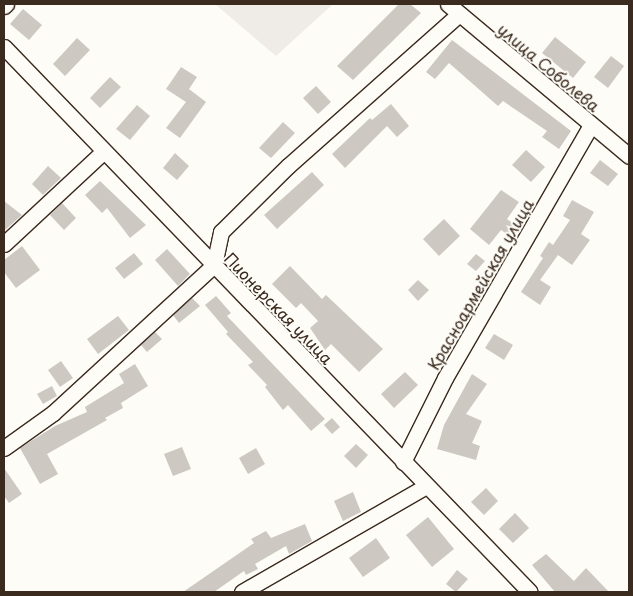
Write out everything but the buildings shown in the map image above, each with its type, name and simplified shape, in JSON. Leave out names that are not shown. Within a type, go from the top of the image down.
[{"type":"street","name":"улица Соболева","points":[[448,4],[629,156]]},
{"type":"street","points":[[4,448],[53,414],[214,265],[221,232],[288,166],[459,14]]},
{"type":"street","name":"Пионерская улица","points":[[4,47],[103,152],[530,592]]},
{"type":"street","name":"Красноармейская улица","points":[[403,462],[446,378],[591,125]]},
{"type":"street","points":[[4,244],[103,152]]},
{"type":"street","points":[[242,592],[426,486]]},
{"type":"shaded area","points":[[215,4],[333,4],[276,56]]}]
